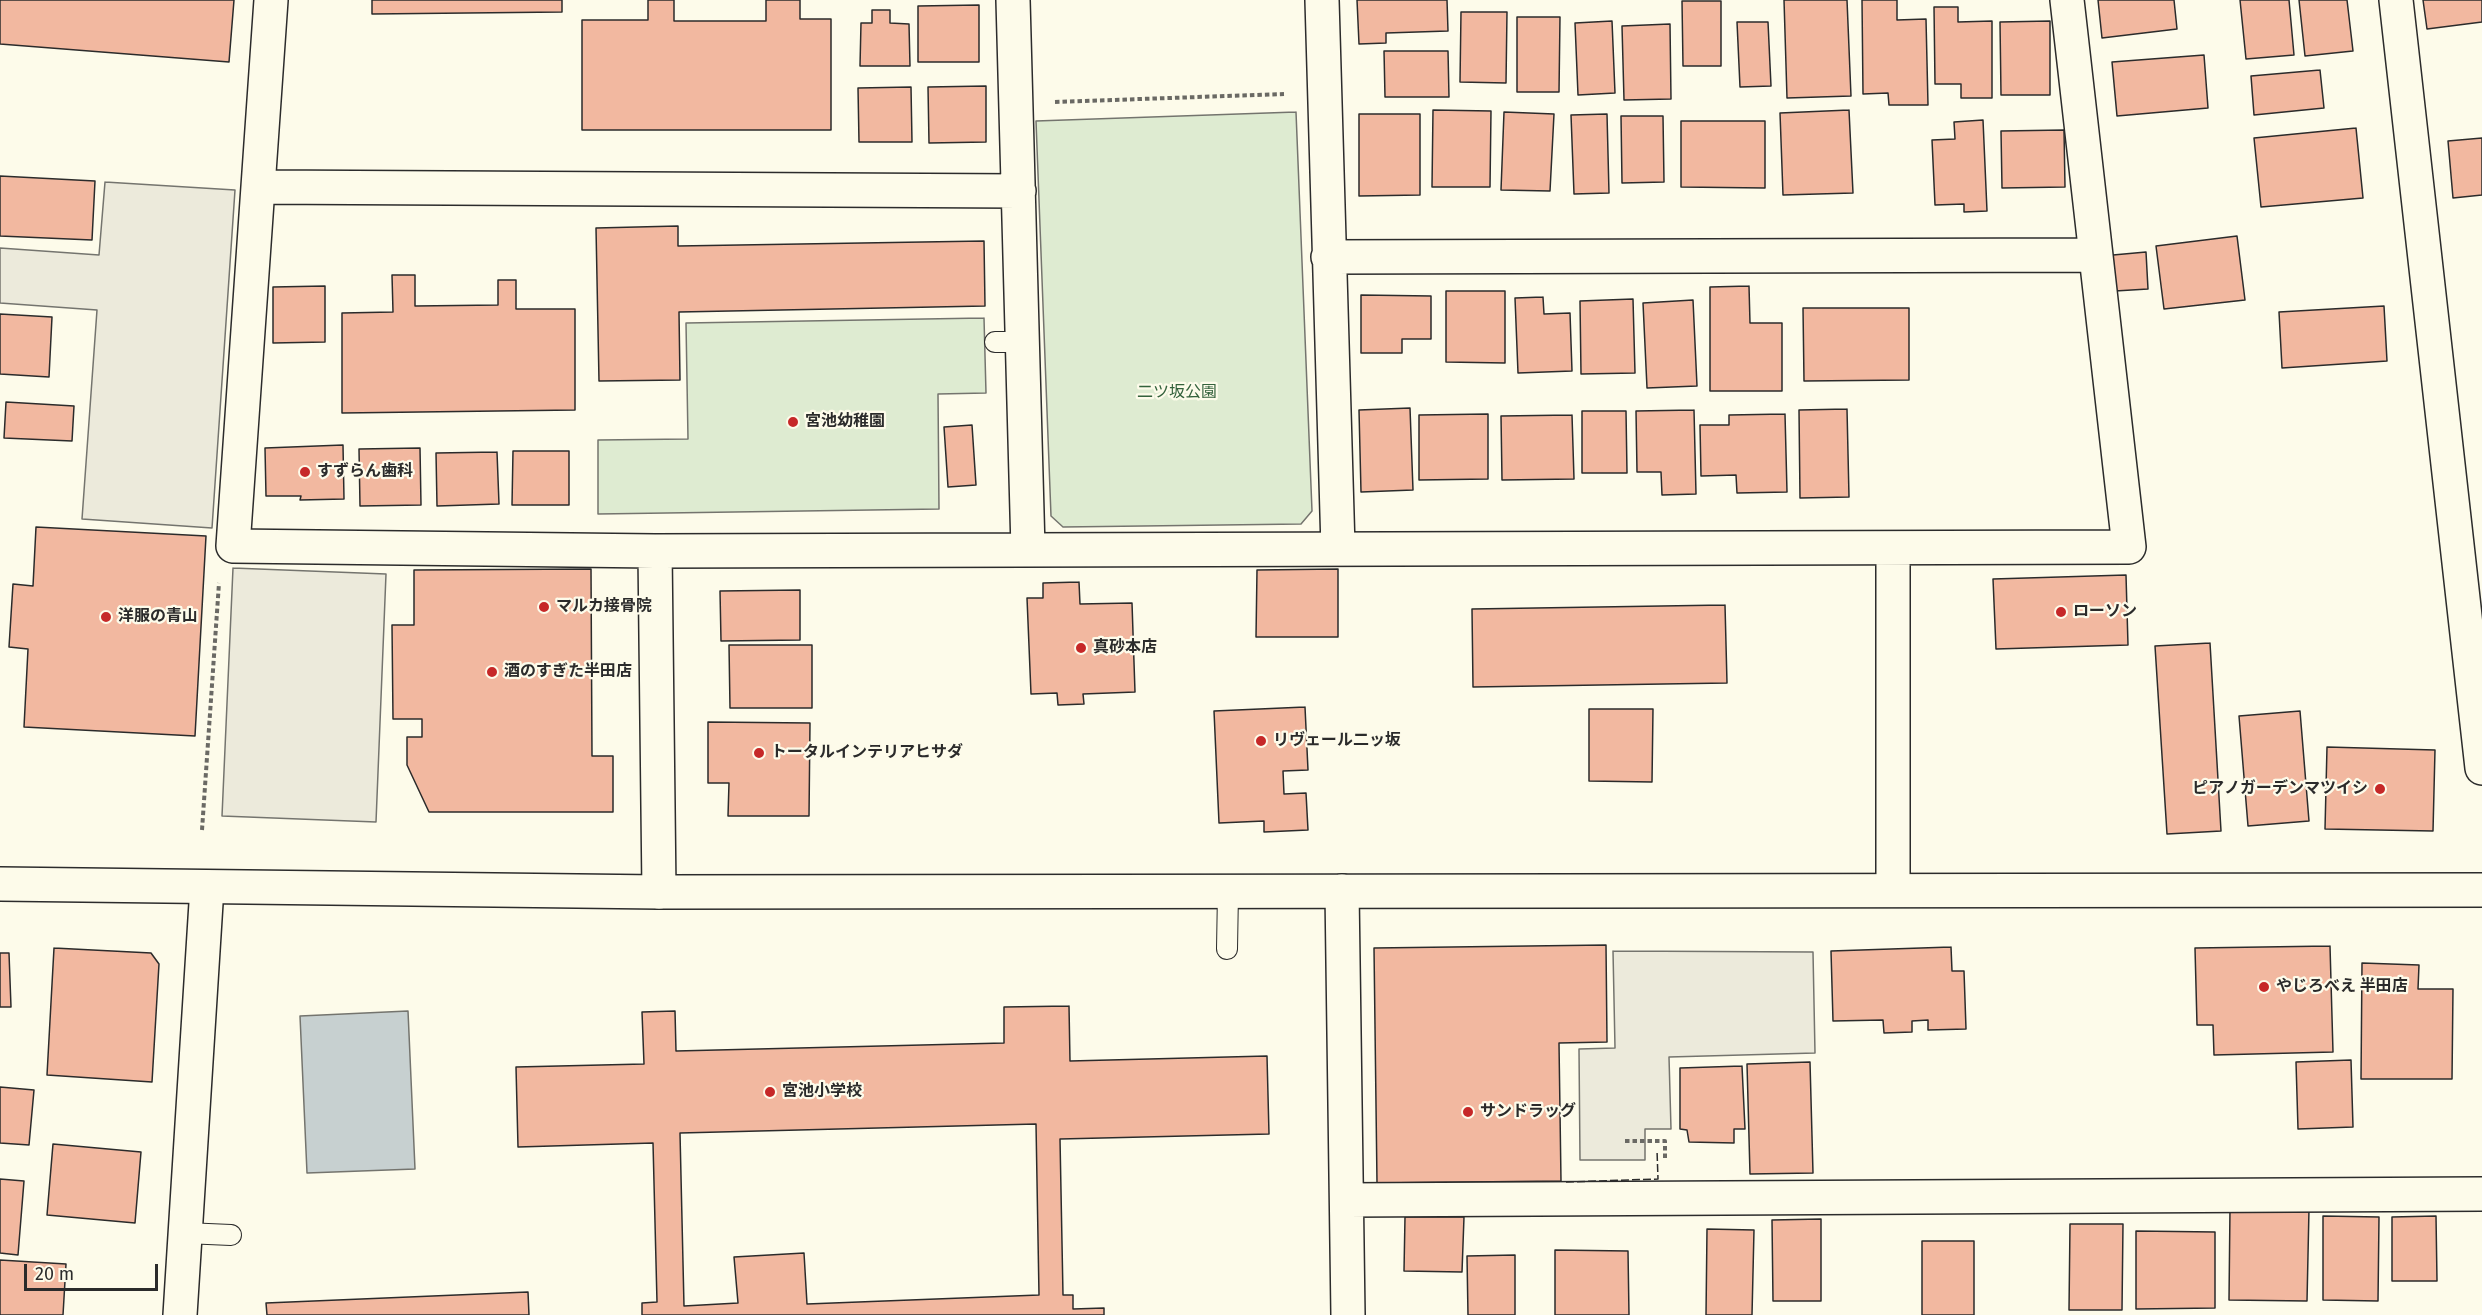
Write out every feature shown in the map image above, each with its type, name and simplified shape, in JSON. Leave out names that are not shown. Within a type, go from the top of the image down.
[{"type":"street","points":[[271,0],[233,546],[655,551],[1338,548],[1893,550],[2129,547],[2067,0]]},
{"type":"street","points":[[1012,0],[1019,191],[1009,342],[1028,549]]},
{"type":"street","points":[[1322,0],[1338,548]]},
{"type":"street","points":[[2396,0],[2482,768]]},
{"type":"street","points":[[259,187],[1019,191]]},
{"type":"street","points":[[1328,257],[2095,255]]},
{"type":"street","points":[[1893,550],[1893,890]]},
{"type":"street","points":[[655,551],[658,892]]},
{"type":"street","points":[[0,884],[658,892],[2482,890]]},
{"type":"street","points":[[180,1315],[207,887]]},
{"type":"street","points":[[1341,891],[1348,1315]]},
{"type":"street","points":[[1347,1200],[2482,1194]]},
{"type":"lane","points":[[1227,949],[1228,892]]},
{"type":"lane","points":[[185,1233],[231,1234]]},
{"type":"path","points":[[1016,104],[1324,93]]},
{"type":"path","points":[[202,830],[220,559],[233,546]]},
{"type":"green space","name":"二ツ坂公園","points":[[1296,112],[1312,511],[1301,524],[1063,527],[1051,516],[1036,121]]},
{"type":"green space","points":[[984,318],[986,393],[938,394],[939,509],[598,514],[598,440],[688,439],[686,323]]},
{"type":"shaded area","points":[[105,182],[235,190],[212,528],[82,519],[97,310],[0,303],[0,248],[99,255]]},
{"type":"shaded area","points":[[233,568],[386,574],[376,822],[222,816]]},
{"type":"shaded area","points":[[1613,951],[1813,952],[1815,1053],[1669,1057],[1671,1129],[1645,1129],[1645,1160],[1580,1160],[1579,1049],[1615,1048]]},
{"type":"shaded area","points":[[408,1011],[415,1169],[307,1173],[300,1016]]},
{"type":"building","points":[[0,0],[234,0],[229,62],[0,44]]},
{"type":"building","points":[[372,0],[562,0],[562,12],[372,14]]},
{"type":"building","points":[[648,0],[674,0],[674,21],[766,21],[766,0],[800,0],[800,19],[831,19],[831,130],[582,130],[582,20],[648,20]]},
{"type":"building","points":[[1357,0],[1447,0],[1448,31],[1386,33],[1386,43],[1359,44]]},
{"type":"building","points":[[1784,0],[1847,0],[1851,96],[1787,98]]},
{"type":"building","points":[[1862,0],[1897,0],[1897,20],[1926,19],[1928,105],[1889,105],[1888,93],[1863,94]]},
{"type":"building","points":[[2098,0],[2174,0],[2177,29],[2102,38]]},
{"type":"building","points":[[2240,0],[2289,0],[2294,55],[2246,59]]},
{"type":"building","points":[[2299,0],[2347,0],[2353,51],[2305,56]]},
{"type":"building","points":[[2423,0],[2482,0],[2482,22],[2427,29]]},
{"type":"building","points":[[1682,1],[1721,1],[1721,66],[1683,66]]},
{"type":"building","points":[[979,5],[979,62],[918,62],[918,6]]},
{"type":"building","points":[[1934,7],[1958,7],[1958,22],[1992,21],[1992,98],[1961,98],[1961,84],[1935,84]]},
{"type":"building","points":[[872,10],[890,10],[890,23],[909,24],[910,66],[860,66],[861,23],[872,23]]},
{"type":"building","points":[[1461,12],[1507,12],[1506,83],[1460,82]]},
{"type":"building","points":[[1517,17],[1560,17],[1559,92],[1517,92]]},
{"type":"building","points":[[1612,21],[1615,93],[1578,95],[1575,23]]},
{"type":"building","points":[[2050,21],[2050,95],[2001,95],[2000,22]]},
{"type":"building","points":[[1737,22],[1768,22],[1771,86],[1740,87]]},
{"type":"building","points":[[1670,24],[1671,99],[1624,100],[1622,26]]},
{"type":"building","points":[[1384,51],[1448,51],[1449,97],[1385,97]]},
{"type":"building","points":[[2204,55],[2208,108],[2117,116],[2112,62]]},
{"type":"building","points":[[2320,70],[2324,108],[2254,115],[2251,76]]},
{"type":"building","points":[[986,86],[986,142],[929,143],[928,87]]},
{"type":"building","points":[[911,87],[912,142],[859,142],[858,88]]},
{"type":"building","points":[[1433,110],[1491,111],[1490,187],[1432,187]]},
{"type":"building","points":[[1849,110],[1853,193],[1783,195],[1780,113]]},
{"type":"building","points":[[1504,112],[1554,114],[1550,191],[1501,190]]},
{"type":"building","points":[[1359,114],[1420,114],[1420,195],[1359,196]]},
{"type":"building","points":[[1607,114],[1609,193],[1574,194],[1571,115]]},
{"type":"building","points":[[1621,116],[1663,116],[1664,182],[1622,183]]},
{"type":"building","points":[[1983,120],[1987,211],[1964,212],[1964,204],[1935,205],[1932,140],[1955,139],[1954,122]]},
{"type":"building","points":[[1681,121],[1765,121],[1765,188],[1681,187]]},
{"type":"building","points":[[2356,128],[2363,198],[2261,207],[2254,138]]},
{"type":"building","points":[[2064,130],[2065,187],[2002,188],[2001,131]]},
{"type":"building","points":[[2482,138],[2482,195],[2453,198],[2448,141]]},
{"type":"building","points":[[0,176],[95,181],[92,240],[0,236]]},
{"type":"building","points":[[678,226],[678,246],[984,241],[985,306],[679,312],[680,380],[599,381],[596,228]]},
{"type":"building","points":[[2237,236],[2245,300],[2164,309],[2156,246]]},
{"type":"building","points":[[2146,252],[2148,289],[2115,291],[2113,255]]},
{"type":"building","points":[[392,275],[415,275],[415,306],[498,305],[498,280],[516,280],[516,309],[575,309],[575,410],[342,413],[342,313],[393,312]]},
{"type":"building","points":[[325,286],[325,342],[273,343],[273,287]]},
{"type":"building","points":[[1749,286],[1750,323],[1782,323],[1782,391],[1710,391],[1710,287]]},
{"type":"building","points":[[1446,291],[1505,291],[1505,363],[1446,362]]},
{"type":"building","points":[[1361,295],[1431,296],[1431,339],[1402,339],[1402,353],[1361,353]]},
{"type":"building","points":[[1543,297],[1544,314],[1570,313],[1572,371],[1518,373],[1515,298]]},
{"type":"building","points":[[1633,299],[1635,373],[1581,374],[1580,301]]},
{"type":"building","points":[[1693,300],[1697,386],[1647,388],[1643,303]]},
{"type":"building","points":[[2384,306],[2387,361],[2282,368],[2279,312]]},
{"type":"building","points":[[1803,308],[1909,308],[1909,380],[1804,381]]},
{"type":"building","points":[[0,314],[52,317],[49,377],[0,374]]},
{"type":"building","points":[[6,402],[74,406],[72,441],[4,438]]},
{"type":"building","points":[[1410,408],[1413,490],[1361,492],[1359,410]]},
{"type":"building","points":[[1847,409],[1849,497],[1800,498],[1799,410]]},
{"type":"building","points":[[1694,410],[1696,494],[1662,495],[1661,472],[1637,472],[1636,411]]},
{"type":"building","points":[[1582,411],[1626,411],[1627,473],[1582,473]]},
{"type":"building","points":[[1488,414],[1488,479],[1419,480],[1419,415]]},
{"type":"building","points":[[1785,414],[1787,492],[1737,493],[1736,475],[1701,476],[1700,425],[1729,425],[1729,415]]},
{"type":"building","points":[[1572,415],[1574,479],[1502,480],[1501,416]]},
{"type":"building","points":[[972,425],[976,485],[948,487],[944,427]]},
{"type":"building","name":"すずらん歯科","points":[[343,445],[344,499],[300,500],[301,496],[266,496],[265,448]]},
{"type":"building","points":[[420,448],[421,505],[360,506],[359,449]]},
{"type":"building","points":[[513,451],[569,451],[569,505],[512,505]]},
{"type":"building","points":[[497,452],[499,504],[437,506],[436,453]]},
{"type":"building","name":"洋服の青山","points":[[36,527],[206,536],[195,736],[24,727],[28,649],[9,647],[13,584],[33,586]]},
{"type":"building","name":"酒のすぎた半田店","points":[[591,569],[592,756],[613,756],[613,812],[429,812],[407,765],[407,737],[422,737],[422,719],[393,719],[392,625],[414,625],[414,570]]},
{"type":"building","points":[[1338,569],[1338,637],[1256,637],[1257,570]]},
{"type":"building","name":"ローソン","points":[[2126,575],[2128,645],[1996,649],[1993,579]]},
{"type":"building","name":"真砂本店","points":[[1079,582],[1080,604],[1132,603],[1135,692],[1083,694],[1084,704],[1058,705],[1057,693],[1031,694],[1027,598],[1043,598],[1043,583]]},
{"type":"building","points":[[800,590],[800,640],[721,641],[720,591]]},
{"type":"building","points":[[1725,605],[1727,683],[1473,687],[1472,609]]},
{"type":"building","points":[[2210,643],[2221,831],[2167,834],[2155,646]]},
{"type":"building","points":[[729,645],[812,645],[812,708],[730,708]]},
{"type":"building","name":"リヴェール二ッ坂","points":[[1305,707],[1308,770],[1283,771],[1284,794],[1306,793],[1308,830],[1264,832],[1264,821],[1219,823],[1214,711]]},
{"type":"building","points":[[1589,709],[1653,709],[1652,782],[1589,781]]},
{"type":"building","points":[[2300,711],[2309,821],[2248,826],[2239,716]]},
{"type":"building","name":"トータルインテリアヒサダ","points":[[708,722],[810,723],[809,816],[728,816],[729,783],[708,783]]},
{"type":"building","name":"ピアノガーデンマツイシ","points":[[2327,747],[2435,750],[2433,831],[2325,829]]},
{"type":"building","name":"サンドラッグ","points":[[1606,945],[1607,1042],[1559,1043],[1561,1181],[1377,1183],[1374,948]]},
{"type":"building","name":"やじろべえ 半田店","points":[[2330,946],[2333,1052],[2214,1055],[2213,1025],[2197,1025],[2195,948]]},
{"type":"building","points":[[1951,947],[1952,971],[1964,971],[1966,1029],[1928,1030],[1928,1020],[1912,1021],[1912,1032],[1884,1033],[1883,1020],[1833,1021],[1831,951]]},
{"type":"building","points":[[54,948],[151,953],[159,964],[152,1082],[47,1075]]},
{"type":"building","points":[[0,953],[9,953],[11,1007],[0,1007]]},
{"type":"building","points":[[2362,963],[2419,965],[2418,989],[2453,989],[2452,1079],[2361,1079]]},
{"type":"building","points":[[1069,1006],[1070,1061],[1267,1056],[1269,1134],[1060,1139],[1063,1295],[1073,1295],[1073,1309],[1104,1308],[1104,1315],[642,1315],[642,1303],[657,1302],[653,1143],[518,1147],[516,1067],[644,1064],[642,1012],[675,1011],[676,1051],[1004,1043],[1004,1007]],"holes":[[[1036,1124],[1039,1295],[807,1304],[804,1253],[734,1257],[738,1303],[684,1306],[680,1133]]]},
{"type":"building","points":[[2351,1060],[2353,1127],[2298,1129],[2296,1062]]},
{"type":"building","points":[[1810,1062],[1813,1173],[1750,1174],[1747,1064]]},
{"type":"building","points":[[1742,1066],[1745,1129],[1734,1129],[1734,1143],[1689,1142],[1687,1130],[1680,1129],[1680,1068]]},
{"type":"building","points":[[0,1087],[34,1090],[29,1145],[0,1143]]},
{"type":"building","points":[[53,1144],[141,1152],[135,1223],[47,1215]]},
{"type":"building","points":[[0,1179],[24,1181],[18,1255],[0,1253]]},
{"type":"building","points":[[2230,1208],[2309,1209],[2307,1301],[2229,1300]]},
{"type":"building","points":[[2323,1216],[2379,1217],[2378,1301],[2323,1300]]},
{"type":"building","points":[[2436,1216],[2437,1281],[2392,1281],[2392,1217]]},
{"type":"building","points":[[1405,1217],[1464,1217],[1462,1272],[1404,1271]]},
{"type":"building","points":[[1821,1219],[1821,1301],[1773,1301],[1772,1220]]},
{"type":"building","points":[[2070,1224],[2123,1224],[2122,1310],[2069,1310]]},
{"type":"building","points":[[1707,1229],[1754,1230],[1752,1315],[1706,1315]]},
{"type":"building","points":[[2136,1231],[2215,1232],[2215,1308],[2136,1309]]},
{"type":"building","points":[[1922,1241],[1974,1241],[1974,1315],[1922,1315]]},
{"type":"building","points":[[1555,1250],[1628,1251],[1629,1315],[1555,1315]]},
{"type":"building","points":[[1515,1255],[1515,1315],[1468,1315],[1467,1256]]},
{"type":"building","points":[[0,1260],[66,1264],[63,1315],[0,1315]]},
{"type":"building","points":[[528,1292],[529,1315],[267,1315],[266,1303]]},
{"type":"fence","points":[[1566,1182],[1658,1179],[1657,1150]]},
{"type":"place","name":"宮池幼稚園","points":[[793,422]]},
{"type":"place","name":"すずらん歯科","points":[[305,472]]},
{"type":"place","name":"マルカ接骨院","points":[[544,607]]},
{"type":"place","name":"ローソン","points":[[2061,612]]},
{"type":"place","name":"洋服の青山","points":[[106,617]]},
{"type":"place","name":"真砂本店","points":[[1081,648]]},
{"type":"place","name":"酒のすぎた半田店","points":[[492,672]]},
{"type":"place","name":"リヴェール二ッ坂","points":[[1261,741]]},
{"type":"place","name":"トータルインテリアヒサダ","points":[[759,753]]},
{"type":"place","name":"ピアノガーデンマツイシ","points":[[2380,789]]},
{"type":"place","name":"やじろべえ 半田店","points":[[2264,987]]},
{"type":"place","name":"宮池小学校","points":[[770,1092]]},
{"type":"place","name":"サンドラッグ","points":[[1468,1112]]}]
